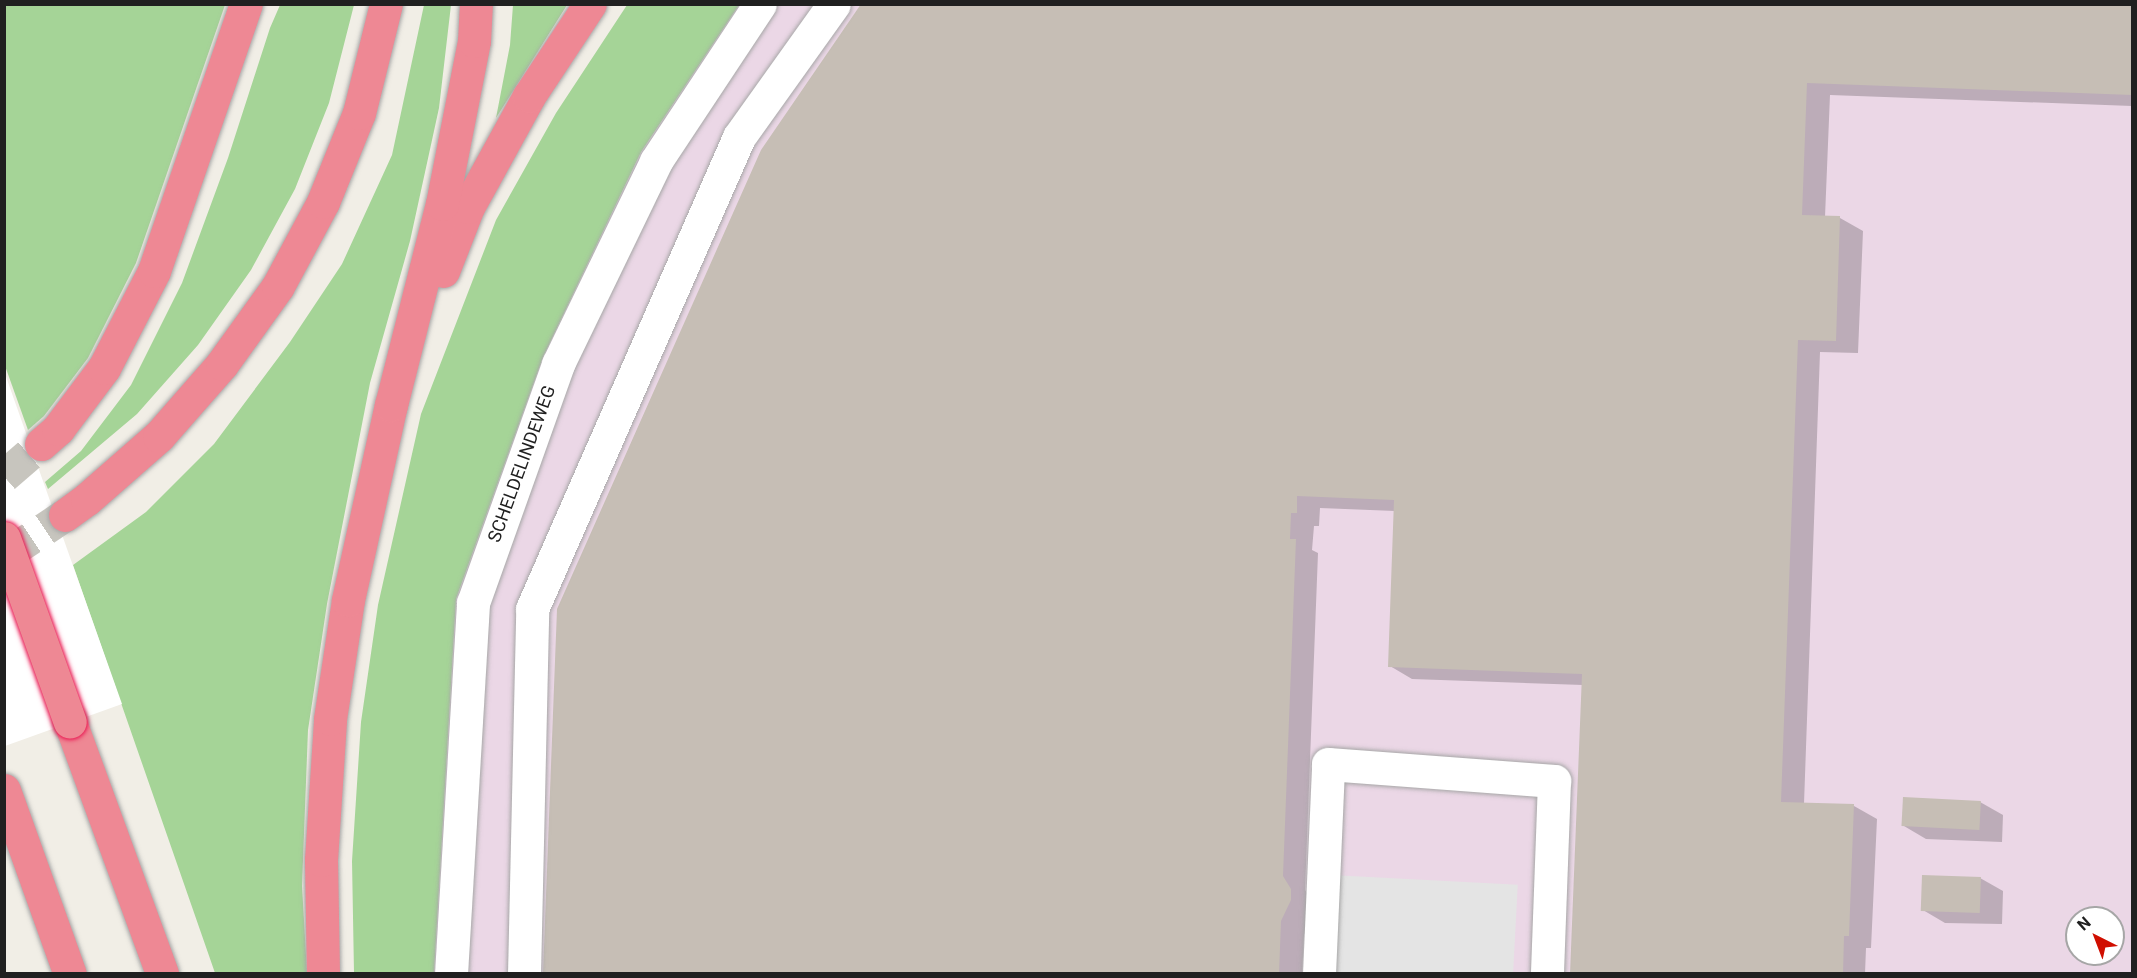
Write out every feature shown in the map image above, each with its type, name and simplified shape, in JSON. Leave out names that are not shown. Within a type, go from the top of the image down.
[{"type":"highway","points":[[41,444],[58,429],[104,368],[154,271],[246,4]]},
{"type":"highway","points":[[65,515],[87,499],[159,436],[222,364],[278,286],[323,202],[359,113],[386,4]]},
{"type":"highway","points":[[323,974],[321,860],[330,719],[348,600],[392,405],[442,204],[474,41],[476,4]]},
{"type":"highway","points":[[392,405],[468,207],[530,96],[590,4]]},
{"type":"highway","points":[[4,538],[162,974]]},
{"type":"highway","points":[[4,790],[70,974]]},
{"type":"street","name":"SCHELDELINDEWEG","points":[[451,974],[473,603],[563,353],[656,160],[760,4]]},
{"type":"street","points":[[524,974],[532,609],[739,137],[834,4]]},
{"type":"street","points":[[1319,974],[1328,764],[1554,781],[1548,974]]},
{"type":"shaded area","points":[[739,5],[2132,5],[2132,973],[434,974],[456,599],[543,357],[641,152]]},
{"type":"shaded area","points":[[1331,875],[1518,885],[1513,974],[1326,974]]},
{"type":"green space","points":[[4,5],[225,5],[136,263],[88,358],[44,416],[28,430],[4,363]]},
{"type":"green space","points":[[280,5],[354,5],[329,103],[295,189],[251,270],[198,345],[137,414],[48,489],[45,482],[81,451],[131,385],[182,283],[228,158],[270,28]]},
{"type":"green space","points":[[424,5],[451,5],[439,108],[410,241],[370,383],[327,604],[308,730],[302,886],[307,973],[215,973],[73,565],[146,512],[214,444],[290,342],[342,264],[392,155]]},
{"type":"green space","points":[[513,5],[567,5],[496,118],[510,45]]},
{"type":"green space","points":[[627,5],[739,5],[641,152],[543,357],[456,599],[434,973],[354,973],[352,861],[361,722],[378,605],[421,414],[496,220],[556,113]]},
{"type":"pier","points":[[4,371],[122,704],[5,746],[4,746]]},
{"type":"building","points":[[861,4],[2132,4],[2132,95],[1807,83],[1802,215],[1840,216],[1836,341],[1798,340],[1781,802],[1854,804],[1849,936],[1844,936],[1843,974],[1570,974],[1582,674],[1388,667],[1394,500],[1297,496],[1297,513],[1291,513],[1290,539],[1296,539],[1283,876],[1291,889],[1291,900],[1281,921],[1279,974],[543,974],[557,609],[761,150]]},
{"type":"building","points":[[1903,797],[1981,801],[1979,830],[1901,826]]},
{"type":"building","points":[[1922,875],[1981,877],[1980,913],[1921,911]]},
{"type":"tunnel","points":[[4,476],[41,444]]},
{"type":"tunnel","points":[[4,556],[65,515]]}]
